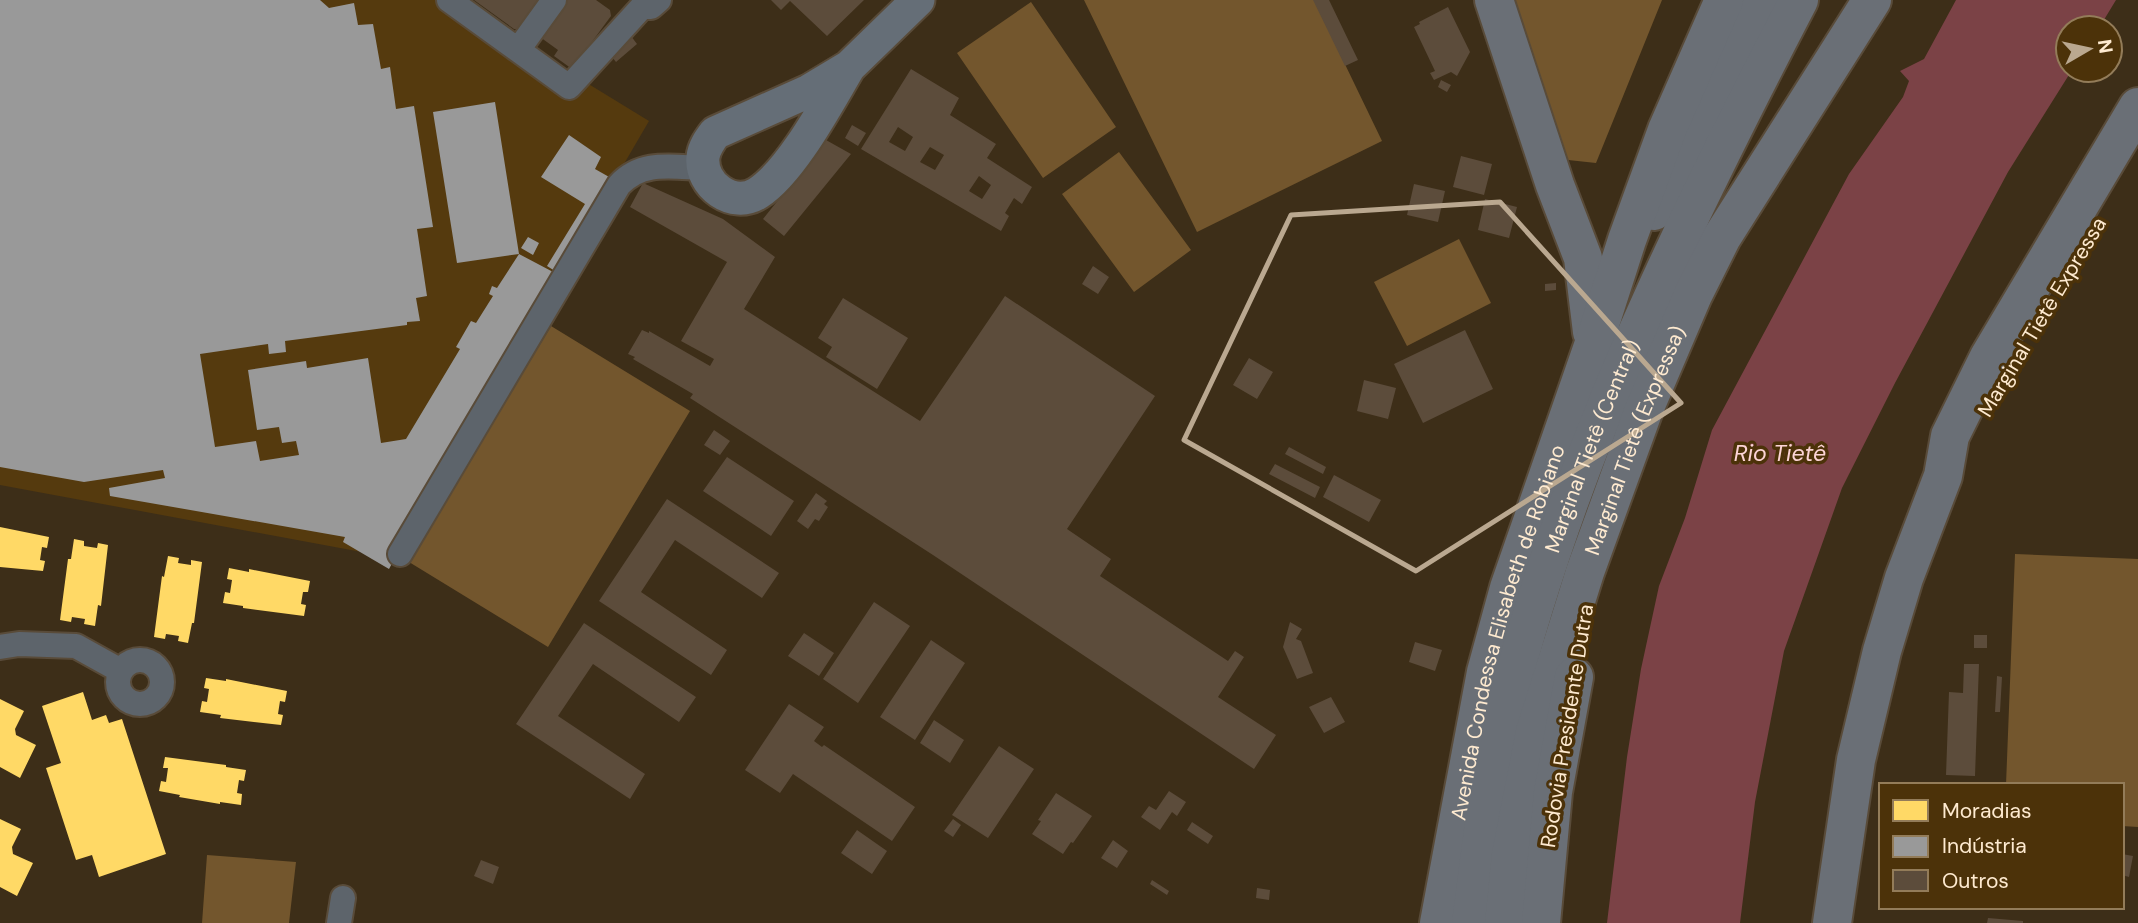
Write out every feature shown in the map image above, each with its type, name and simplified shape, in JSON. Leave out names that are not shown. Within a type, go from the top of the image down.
[{"type":"highway","points":[[1494,0],[1583,258],[1593,346]]},
{"type":"highway","name":"Avenida Condessa Elisabeth de Robiano","points":[[1440,923],[1486,672],[1509,588],[1667,130],[1724,0]]},
{"type":"highway","points":[[1627,240],[1669,194],[1733,55],[1765,0]]},
{"type":"highway","name":"Marginal Tietê (Central)","points":[[1471,923],[1492,772],[1503,720],[1523,643],[1563,517],[1610,394],[1663,271],[1716,159],[1799,0]]},
{"type":"highway","name":"Marginal Tietê (Expressa)","points":[[1504,923],[1511,853],[1535,732],[1586,572],[1643,412],[1693,295],[1722,237],[1872,0]]},
{"type":"highway","points":[[1832,923],[1856,760],[1882,651],[1904,578],[1943,476],[1950,436],[1989,357],[2138,107]]},
{"type":"highway","name":"Marginal Tietê Expressa","points":[[1943,476],[1968,440],[2138,157]]},
{"type":"highway","name":"Rodovia Presidente Dutra","points":[[1541,923],[1553,792],[1589,609],[1586,572]]},
{"type":"street","points":[[449,0],[569,87],[644,2]]},
{"type":"street","points":[[518,50],[554,0]]},
{"type":"street","points":[[849,67],[795,152],[757,194],[733,197],[721,193],[711,185],[704,168],[703,156],[707,144],[715,134],[809,91],[849,67],[918,0]]},
{"type":"street","points":[[400,554],[619,185],[630,173],[644,169],[704,168]]},
{"type":"street","points":[[0,647],[19,644],[76,646],[121,671]]},
{"type":"street","points":[[339,923],[343,898]]},
{"type":"highlighted area","points":[[1500,202],[1681,403],[1416,571],[1184,440],[1291,215]]},
{"type":"shaded area","points":[[0,0],[451,0],[649,121],[394,558],[0,485]]},
{"type":"shaded area","points":[[1084,0],[1314,0],[1382,141],[1197,232]]},
{"type":"shaded area","points":[[1509,0],[1662,0],[1596,163],[1559,159]]},
{"type":"shaded area","points":[[1031,2],[1116,127],[1043,178],[957,53]]},
{"type":"shaded area","points":[[1119,152],[1191,250],[1134,292],[1062,194]]},
{"type":"shaded area","points":[[1459,239],[1491,303],[1407,346],[1374,282]]},
{"type":"shaded area","points":[[551,326],[690,411],[548,647],[409,562]]},
{"type":"shaded area","points":[[2015,554],[2138,559],[2138,827],[2124,826],[2124,783],[2006,783]]},
{"type":"shaded area","points":[[207,855],[296,862],[289,923],[202,923]]},
{"type":"water","name":"Rio Tietê","points":[[1956,0],[2116,0],[2108,14],[2054,14],[2054,84],[2063,84],[2008,172],[1842,488],[1784,651],[1755,802],[1740,923],[1607,923],[1627,757],[1641,669],[1659,586],[1685,518],[1712,430],[1849,174],[1903,97],[1909,81],[1900,71],[1924,59]]},
{"type":"building: Moradias","points":[[0,527],[49,537],[47,548],[42,547],[40,560],[45,561],[43,571],[0,567]]},
{"type":"building: Moradias","points":[[74,539],[84,541],[84,546],[97,548],[98,543],[108,545],[101,606],[98,605],[95,626],[84,624],[85,619],[72,617],[71,622],[60,620],[68,559],[71,559]]},
{"type":"building: Moradias","points":[[168,556],[179,558],[178,563],[191,565],[191,560],[202,562],[194,623],[188,643],[178,641],[179,636],[166,634],[165,639],[154,637],[162,576],[164,577]]},
{"type":"building: Moradias","points":[[229,568],[249,572],[249,569],[310,581],[308,592],[303,592],[301,604],[306,605],[304,616],[223,603],[225,592],[230,593],[232,580],[227,579]]},
{"type":"building: Moradias","points":[[206,678],[226,679],[287,691],[285,702],[280,701],[278,714],[283,715],[281,725],[220,718],[221,715],[200,712],[202,701],[207,702],[209,689],[204,688]]},
{"type":"building: Moradias","points":[[83,692],[92,720],[106,715],[109,723],[122,719],[166,854],[99,877],[92,855],[76,860],[46,768],[61,763],[42,706]]},
{"type":"building: Moradias","points":[[0,699],[24,711],[15,729],[16,735],[36,745],[20,778],[0,767]]},
{"type":"building: Moradias","points":[[165,757],[246,770],[244,781],[239,780],[237,793],[242,794],[241,805],[179,797],[180,795],[159,791],[161,781],[166,782],[168,768],[163,768]]},
{"type":"building: Moradias","points":[[0,819],[21,829],[12,847],[13,854],[33,863],[17,896],[0,887]]},
{"type":"building: Indústria","points":[[0,0],[320,0],[329,8],[354,3],[358,25],[373,24],[381,69],[390,67],[396,109],[414,106],[433,227],[417,229],[427,296],[416,298],[420,321],[285,341],[286,352],[269,354],[268,344],[200,354],[215,447],[256,441],[260,461],[299,455],[296,441],[282,443],[279,427],[257,430],[248,370],[306,361],[307,368],[368,358],[381,443],[406,439],[460,349],[456,347],[471,321],[476,323],[493,296],[489,294],[492,286],[497,288],[519,254],[555,273],[451,463],[442,458],[403,523],[411,528],[389,569],[343,542],[345,537],[110,496],[109,488],[165,478],[163,470],[84,482],[0,467]]},
{"type":"building: Indústria","points":[[495,102],[519,254],[457,263],[433,112]]},
{"type":"building: Indústria","points":[[569,135],[601,157],[595,169],[618,182],[563,276],[547,266],[585,204],[541,177]]},
{"type":"building: Indústria","points":[[528,237],[539,243],[533,255],[521,248]]},
{"type":"building: Outros","points":[[474,0],[540,0],[519,29],[514,29]]},
{"type":"building: Outros","points":[[567,0],[596,0],[610,10],[611,16],[572,69],[554,56],[558,50],[540,37]]},
{"type":"building: Outros","points":[[771,0],[864,0],[827,36],[790,1],[781,10]]},
{"type":"building: Outros","points":[[1313,0],[1329,0],[1358,60],[1345,66]]},
{"type":"building: Outros","points":[[1448,7],[1470,52],[1457,76],[1451,72],[1434,80],[1430,73],[1435,71],[1414,27]]},
{"type":"building: Outros","points":[[628,32],[637,44],[616,62],[608,52]]},
{"type":"building: Outros","points":[[911,69],[959,98],[950,115],[996,144],[987,158],[1032,187],[1022,204],[1014,198],[1005,213],[1009,216],[1001,231],[861,149]],"holes":[[[898,127],[913,137],[905,151],[889,142]],[[930,147],[944,155],[935,170],[920,162]],[[979,176],[991,185],[982,199],[969,191]]]},
{"type":"building: Outros","points":[[1441,80],[1451,85],[1447,92],[1438,87]]},
{"type":"building: Outros","points":[[852,125],[866,133],[858,146],[845,138]]},
{"type":"building: Outros","points":[[826,140],[851,154],[784,236],[763,219]]},
{"type":"building: Outros","points":[[1461,156],[1492,164],[1484,195],[1453,187]]},
{"type":"building: Outros","points":[[643,183],[723,219],[775,257],[744,309],[920,421],[1005,296],[1155,396],[1067,529],[1111,559],[1100,576],[1228,661],[1235,651],[1244,657],[1218,697],[1276,735],[1254,769],[933,555],[690,398],[693,394],[633,359],[635,357],[628,354],[642,330],[649,331],[710,366],[714,359],[681,341],[727,262],[630,207]]},
{"type":"building: Outros","points":[[1414,184],[1445,191],[1438,222],[1407,215]]},
{"type":"building: Outros","points":[[1485,199],[1517,207],[1509,238],[1478,230]]},
{"type":"building: Outros","points":[[1093,266],[1109,277],[1098,294],[1082,284]]},
{"type":"building: Outros","points":[[1556,283],[1556,290],[1545,291],[1545,284]]},
{"type":"building: Outros","points":[[843,298],[908,338],[877,389],[826,357],[832,347],[818,338]]},
{"type":"building: Outros","points":[[1465,330],[1493,389],[1423,423],[1394,364]]},
{"type":"building: Outros","points":[[1249,358],[1273,372],[1257,399],[1233,385]]},
{"type":"building: Outros","points":[[1364,380],[1396,388],[1388,419],[1357,411]]},
{"type":"building: Outros","points":[[714,430],[730,441],[720,455],[704,445]]},
{"type":"building: Outros","points":[[1289,447],[1326,467],[1323,474],[1285,454]]},
{"type":"building: Outros","points":[[727,457],[794,501],[771,536],[703,491]]},
{"type":"building: Outros","points":[[1275,464],[1320,487],[1315,498],[1269,474]]},
{"type":"building: Outros","points":[[1334,475],[1381,500],[1369,522],[1323,497]]},
{"type":"building: Outros","points":[[816,493],[827,501],[824,504],[828,507],[819,521],[815,519],[808,529],[797,521]]},
{"type":"building: Outros","points":[[667,499],[779,573],[762,598],[675,540],[641,592],[727,650],[711,675],[599,601]]},
{"type":"building: Outros","points":[[874,602],[910,626],[858,703],[823,679]]},
{"type":"building: Outros","points":[[1290,622],[1302,629],[1296,639],[1301,641],[1313,673],[1297,679],[1283,647]]},
{"type":"building: Outros","points":[[584,623],[696,697],[679,722],[593,664],[558,716],[645,774],[630,799],[516,724]]},
{"type":"building: Outros","points":[[804,633],[834,653],[819,676],[788,656]]},
{"type":"building: Outros","points":[[1974,635],[1987,635],[1987,648],[1974,648]]},
{"type":"building: Outros","points":[[931,640],[965,663],[915,740],[880,717]]},
{"type":"building: Outros","points":[[1415,642],[1442,650],[1435,671],[1409,662]]},
{"type":"building: Outros","points":[[1964,664],[1979,664],[1975,776],[1946,775],[1949,692],[1963,693]]},
{"type":"building: Outros","points":[[1997,676],[2002,677],[2000,712],[1995,712]]},
{"type":"building: Outros","points":[[1331,697],[1345,722],[1324,733],[1309,707]]},
{"type":"building: Outros","points":[[789,704],[824,727],[814,741],[822,747],[824,745],[915,807],[892,841],[793,774],[780,793],[745,770]]},
{"type":"building: Outros","points":[[934,720],[964,740],[950,763],[920,743]]},
{"type":"building: Outros","points":[[999,746],[1034,769],[988,838],[952,815]]},
{"type":"building: Outros","points":[[1169,791],[1186,802],[1177,816],[1172,812],[1160,830],[1141,817],[1149,806],[1156,810]]},
{"type":"building: Outros","points":[[1056,793],[1092,816],[1063,854],[1032,834]]},
{"type":"building: Outros","points":[[953,819],[961,825],[953,837],[944,831]]},
{"type":"building: Outros","points":[[1192,822],[1213,836],[1208,844],[1187,830]]},
{"type":"building: Outros","points":[[857,830],[887,851],[872,874],[841,853]]},
{"type":"building: Outros","points":[[1113,840],[1128,851],[1117,868],[1101,858]]},
{"type":"building: Outros","points":[[2124,854],[2133,856],[2129,877],[2124,876]]},
{"type":"building: Outros","points":[[481,860],[499,867],[493,884],[474,876]]},
{"type":"building: Outros","points":[[1152,880],[1169,891],[1167,895],[1150,884]]},
{"type":"building: Outros","points":[[1257,888],[1270,890],[1269,900],[1256,898]]},
{"type":"building: Outros","points":[[1988,918],[2023,921],[2023,923],[1987,923]]}]
